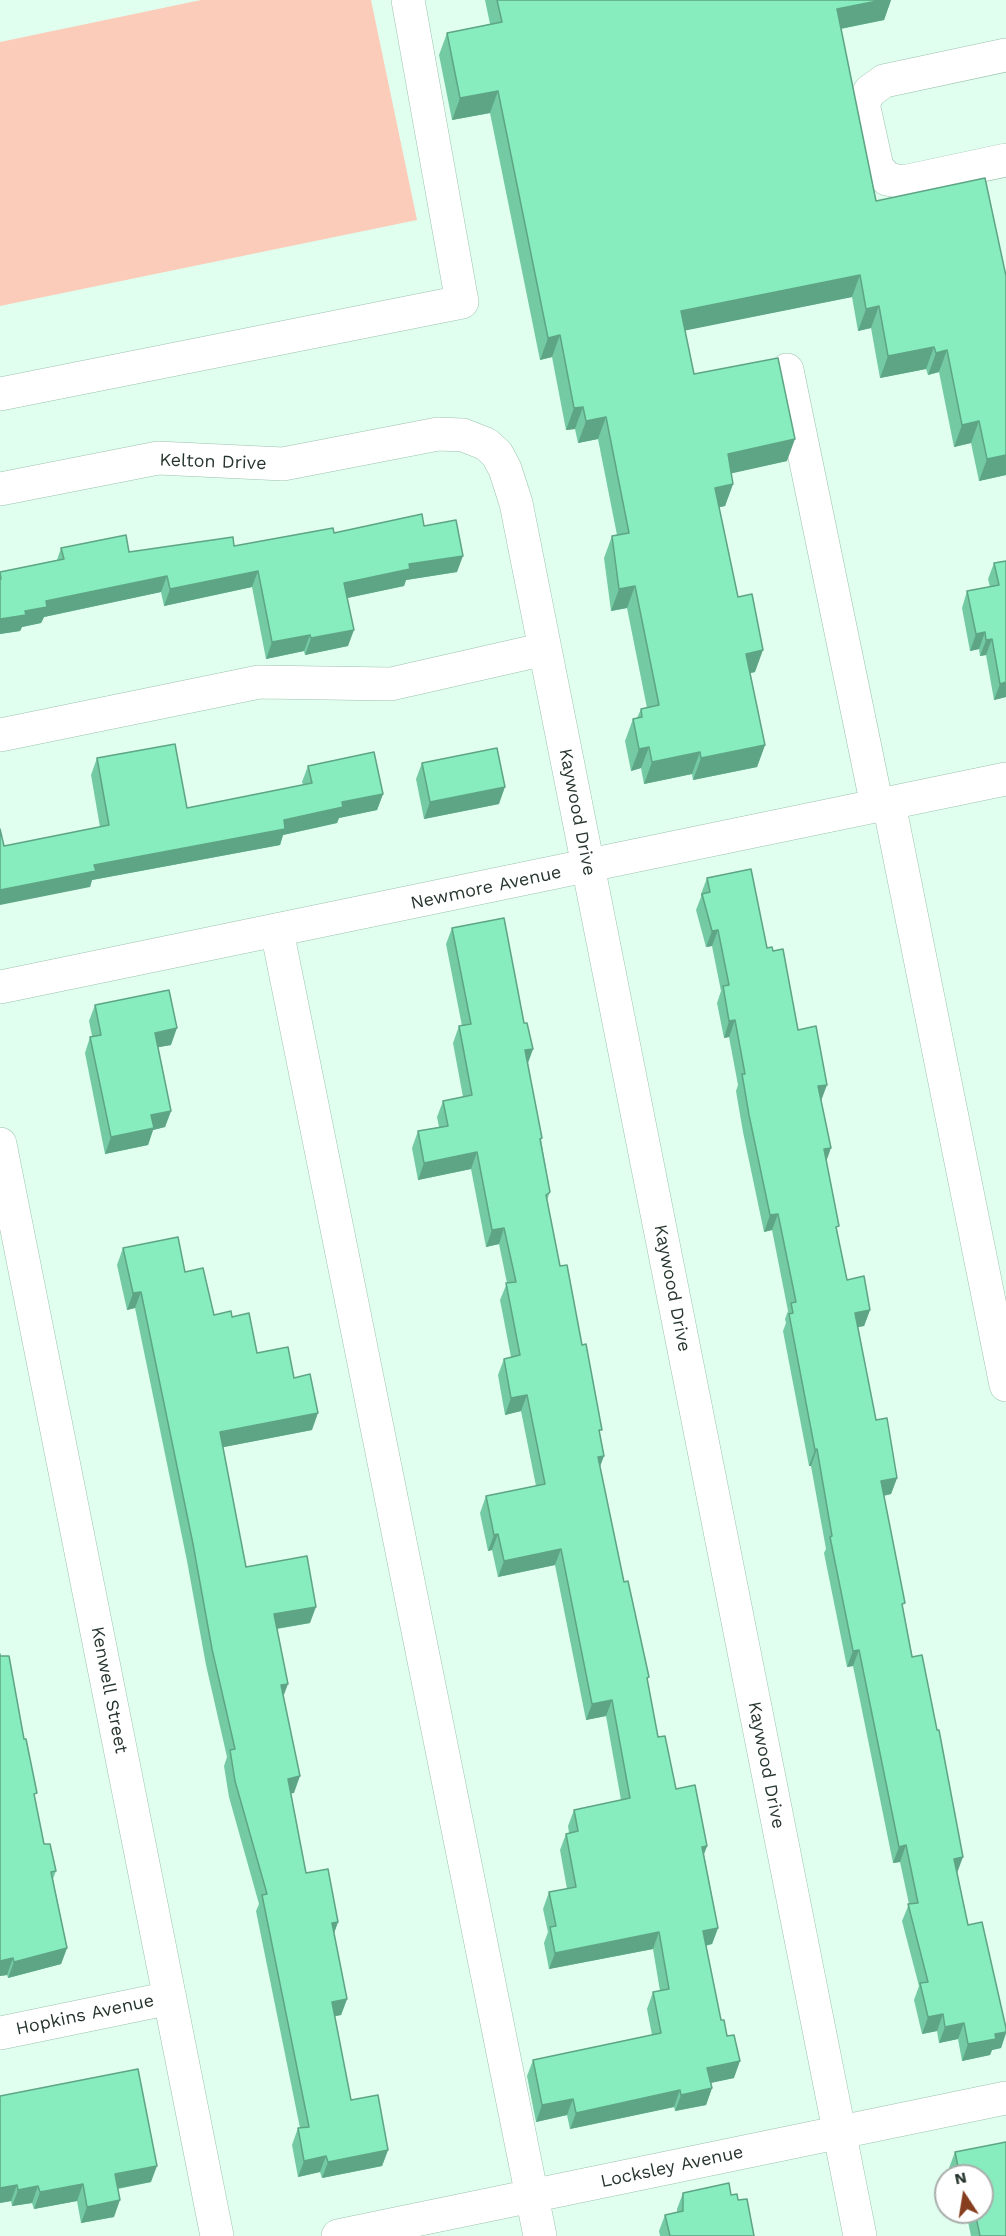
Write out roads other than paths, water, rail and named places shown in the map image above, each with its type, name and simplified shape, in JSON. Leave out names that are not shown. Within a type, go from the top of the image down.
[{"type":"street","points":[[0,394],[462,302],[408,0]]},
{"type":"street","points":[[1006,55],[885,81],[870,90],[863,103],[877,167],[887,179],[903,182],[1006,160]]},
{"type":"street","points":[[787,370],[883,805],[1006,1385]]},
{"type":"street","name":"Kaywood Drive","points":[[391,443],[438,434],[463,435],[486,444],[497,454],[505,469],[516,503],[860,2236]]},
{"type":"street","name":"Kelton Drive","points":[[0,489],[158,458],[283,464],[391,443]]},
{"type":"street","points":[[0,735],[259,682],[391,684],[545,649]]},
{"type":"street","name":"Newmore Avenue","points":[[0,987],[1006,779]]},
{"type":"street","points":[[278,931],[540,2236]]},
{"type":"street","name":"Kenwell Street","points":[[0,1144],[217,2236]]},
{"type":"street","name":"Hopkins Avenue","points":[[0,2033],[170,1998]]},
{"type":"street","name":"Locksley Avenue","points":[[339,2236],[1006,2098]]}]
